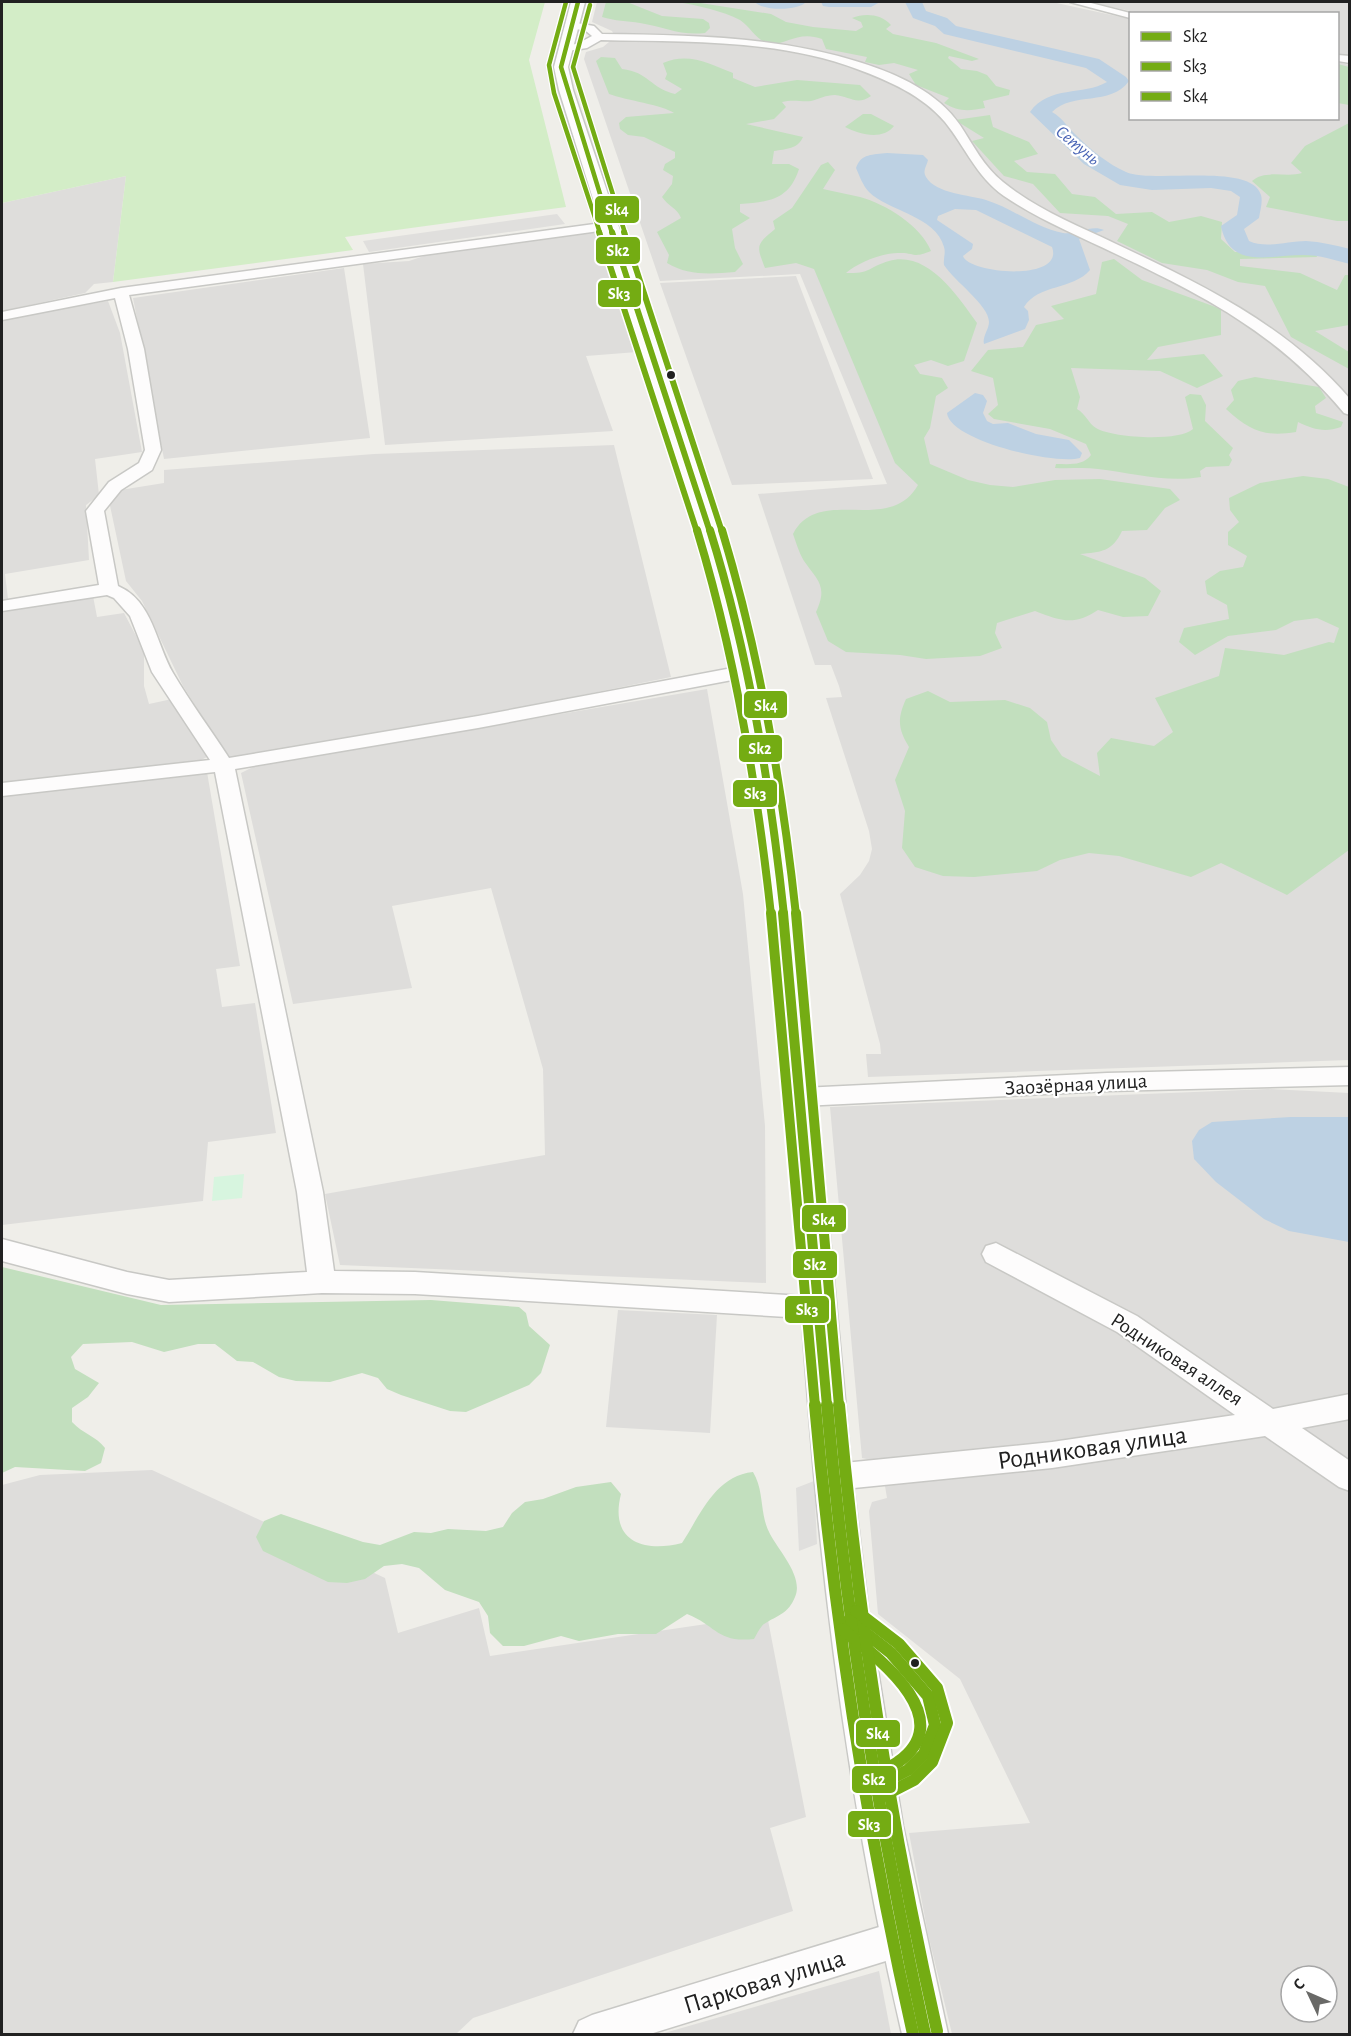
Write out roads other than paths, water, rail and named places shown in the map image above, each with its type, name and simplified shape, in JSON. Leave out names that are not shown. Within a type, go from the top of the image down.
[{"type":"street","points":[[578,2],[561,67],[566,90],[729,591],[748,671],[782,904],[802,1098],[834,1477],[849,1620],[874,1787],[902,1938],[925,2034]]},
{"type":"street","points":[[1075,2],[1129,15]]},
{"type":"street","points":[[571,25],[590,28],[599,37]]},
{"type":"street","points":[[565,50],[583,46],[599,37],[699,39],[768,46],[836,59],[894,79],[937,107],[954,126],[979,167],[997,184],[1096,240],[1216,297],[1262,327],[1319,372],[1350,410]]},
{"type":"street","points":[[2,316],[121,292],[609,226]]},
{"type":"street","points":[[109,589],[95,512],[101,501],[115,486],[146,466],[153,450],[136,349],[121,292]]},
{"type":"street","points":[[2,606],[109,589],[121,594],[140,615],[162,672],[224,765],[310,1192],[322,1281]]},
{"type":"street","points":[[2,790],[224,765],[489,720],[748,671]]},
{"type":"street","name":"Заозёрная улица","points":[[802,1098],[1107,1082],[1350,1076]]},
{"type":"street","points":[[2,1250],[146,1288],[169,1291],[322,1281],[427,1283],[820,1308]]},
{"type":"street","name":"Родниковая аллея","points":[[996,1254],[1127,1324],[1350,1478]]},
{"type":"street","name":"Родниковая улица","points":[[834,1477],[1052,1455],[1272,1422],[1350,1406]]},
{"type":"street","name":"Парковая улица","points":[[592,2034],[902,1938]]},
{"type":"water","points":[[887,153],[923,155],[928,160],[925,175],[937,187],[996,204],[1053,230],[1068,233],[1094,228],[1104,230],[1079,239],[1090,270],[1074,281],[1047,290],[1030,300],[1024,307],[1028,311],[1029,320],[1025,329],[984,344],[989,325],[987,315],[944,265],[945,249],[939,237],[922,221],[877,199],[863,184],[856,168],[858,163],[864,157]],"holes":[[[955,209],[976,210],[1052,247],[1052,258],[1044,266],[1015,271],[981,267],[969,262],[963,256],[972,249],[973,244],[937,220],[938,216]]]},
{"type":"water","points":[[975,393],[983,395],[987,401],[983,413],[987,421],[993,424],[1008,423],[1036,434],[1069,440],[1082,453],[1080,458],[1049,458],[1005,449],[966,433],[953,423],[947,413]]},
{"type":"water","points":[[1291,1117],[1349,1117],[1349,1242],[1289,1231],[1264,1219],[1216,1182],[1194,1159],[1192,1141],[1199,1130],[1212,1122]]},
{"type":"waterway","name":"Сетунь","points":[[764,2],[797,2]]},
{"type":"waterway","name":"Сетунь","points":[[829,2],[871,2]]},
{"type":"waterway","name":"Сетунь","points":[[914,2],[919,14],[941,22],[950,30],[1053,56],[1092,63],[1119,81],[1104,91],[1058,99],[1048,104],[1040,112],[1053,121],[1080,150],[1104,168],[1138,183],[1211,181],[1238,187],[1251,197],[1248,218],[1232,226],[1235,238],[1249,250],[1271,251],[1303,248],[1350,257]]}]
